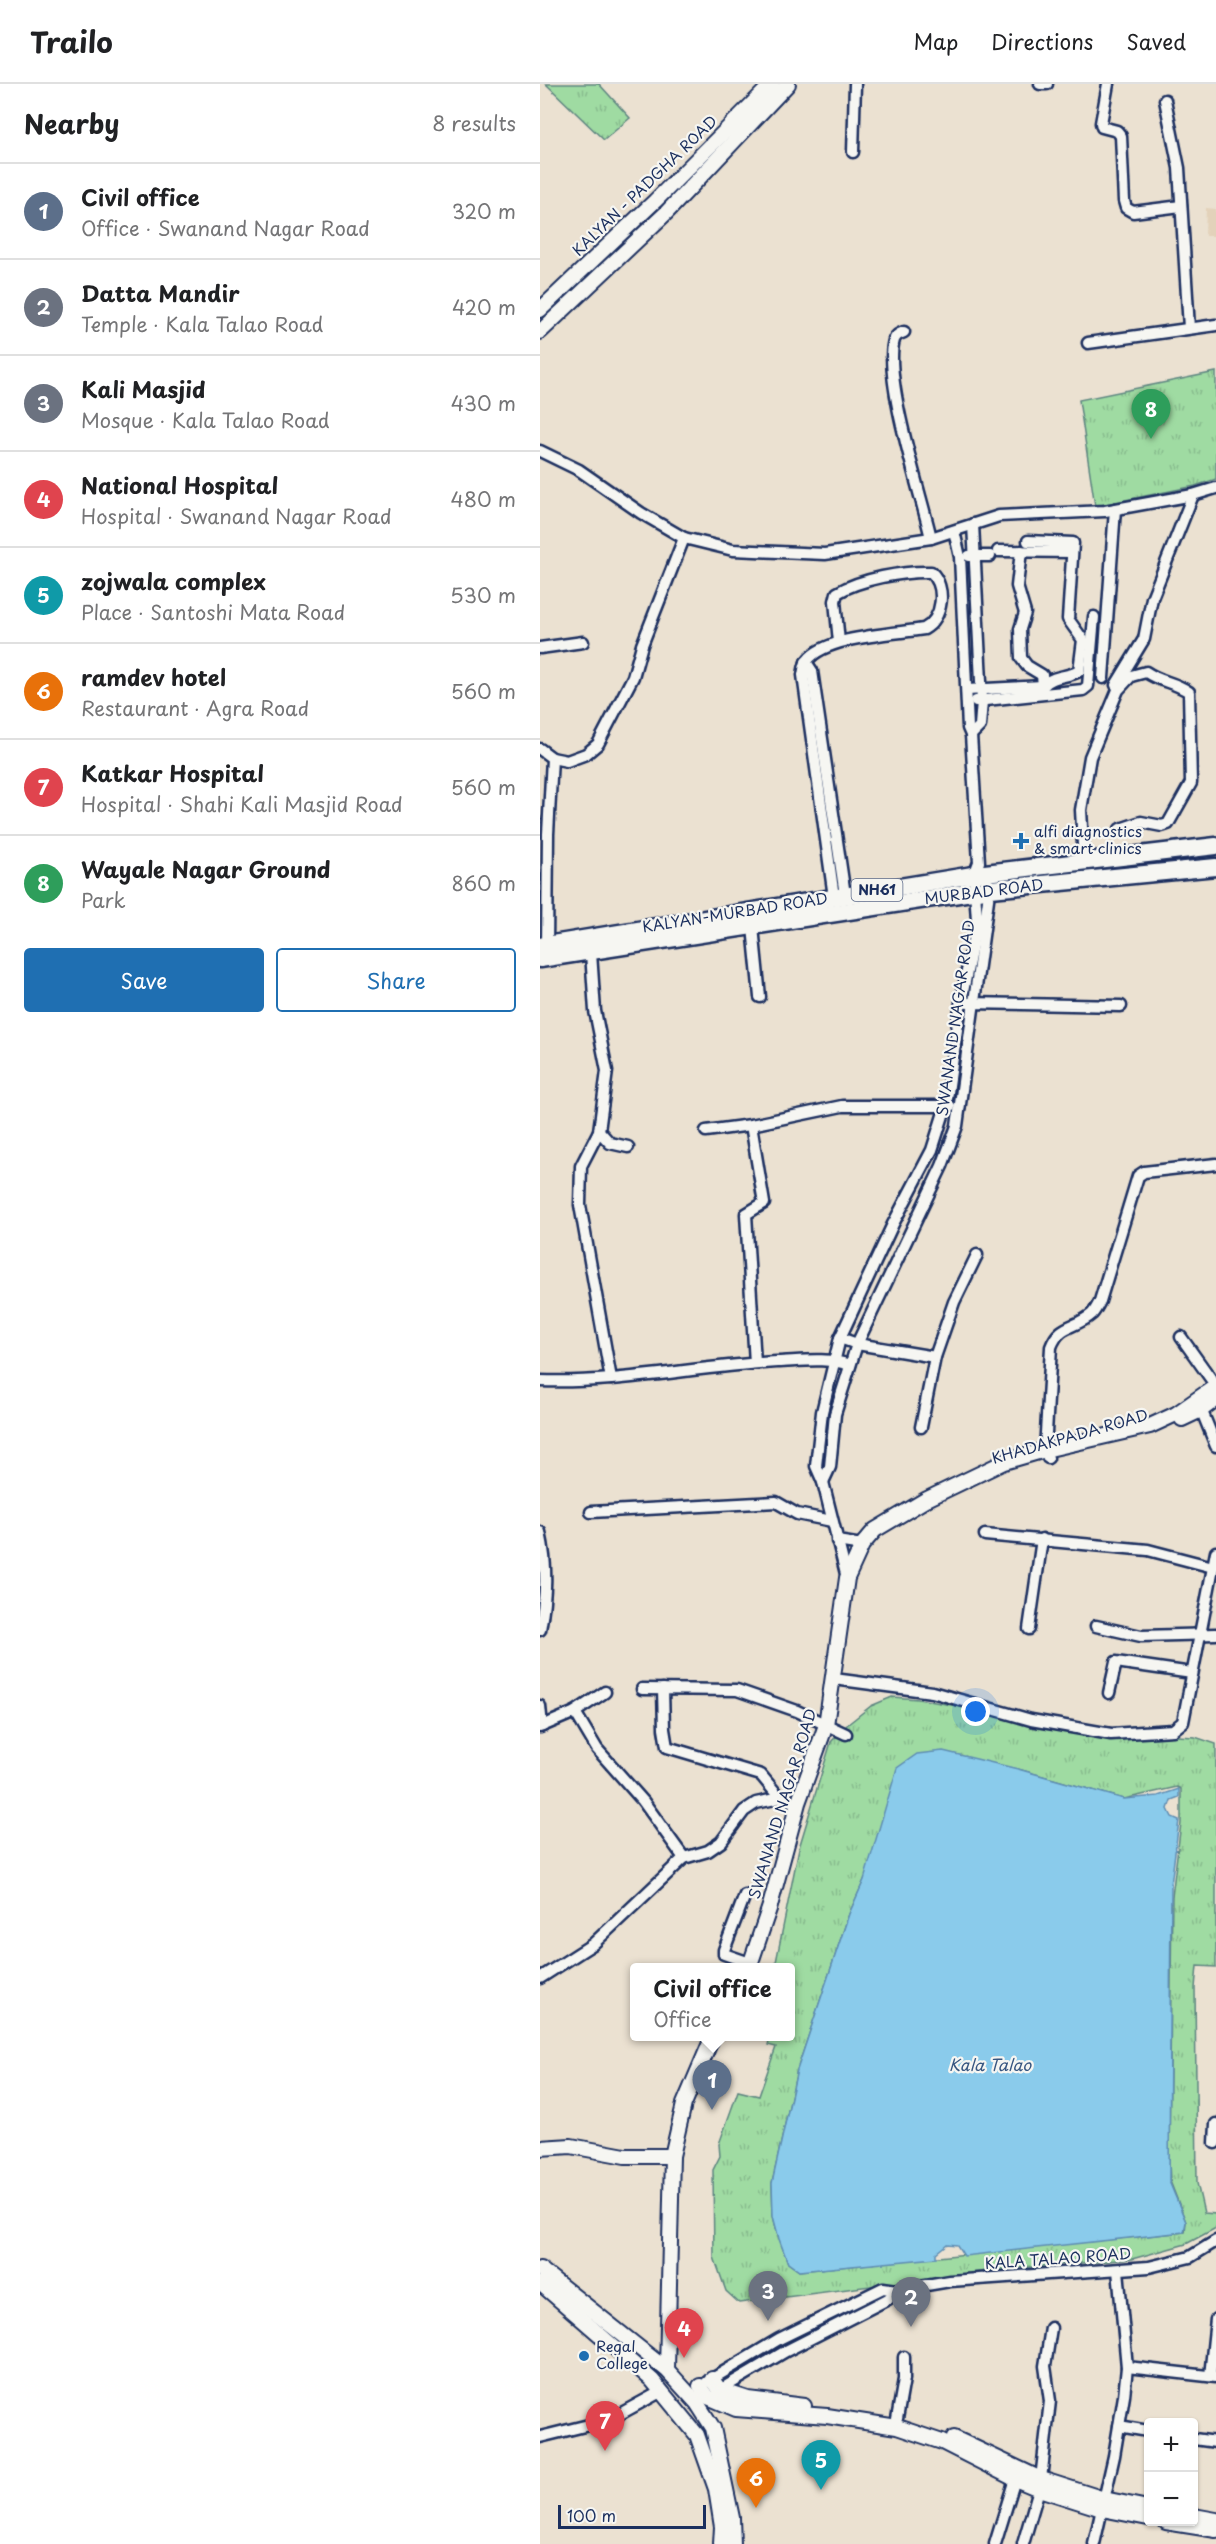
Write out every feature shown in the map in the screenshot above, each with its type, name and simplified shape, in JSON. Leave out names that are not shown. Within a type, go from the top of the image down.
[{"type":"highway","name":"KALYAN-MURBAD ROAD","points":[[543,952],[691,928],[840,896],[1216,846]]},
{"type":"highway","name":"MURBAD ROAD","points":[[543,952],[591,953],[691,928],[753,927],[981,878],[1216,867]]},
{"type":"main road","name":"KALYAN - PADGHA ROAD","points":[[540,310],[655,201],[772,84]]},
{"type":"main road","points":[[540,332],[666,213],[788,84]]},
{"type":"main road","points":[[655,201],[666,213]]},
{"type":"main road","name":"KHADAKPADA ROAD","points":[[1199,1405],[1216,1386]]},
{"type":"main road","name":"KHADAKPADA ROAD","points":[[866,1541],[1007,1466],[1047,1454],[1152,1431],[1199,1405],[1216,1399]]},
{"type":"main road","points":[[848,1578],[866,1541]]},
{"type":"main road","name":"SWANAND NAGAR ROAD","points":[[751,1963],[770,1906],[798,1803],[826,1725],[848,1578]]},
{"type":"main road","points":[[667,2370],[672,2156],[684,2104],[711,2041]]},
{"type":"main road","points":[[540,2148],[571,2146],[625,2156],[672,2156]]},
{"type":"main road","points":[[540,2269],[667,2370],[736,2409],[827,2416],[897,2427],[942,2442],[1015,2479],[1040,2484],[1144,2516]]},
{"type":"main road","points":[[540,2283],[652,2380],[697,2435],[716,2489],[722,2527],[721,2544]]},
{"type":"main road","points":[[704,2391],[897,2419],[948,2435],[1040,2484]]},
{"type":"main road","points":[[704,2391],[732,2518],[733,2544]]},
{"type":"main road","points":[[1103,2504],[1144,2508]]},
{"type":"main road","points":[[1198,2517],[1216,2520]]},
{"type":"main road","points":[[1191,2526],[1216,2530]]},
{"type":"street","points":[[853,152],[855,84]]},
{"type":"street","points":[[1040,84],[1047,84]]},
{"type":"street","points":[[1108,84],[1101,123],[1102,127],[1117,131],[1121,136],[1126,208],[1133,212],[1181,206]]},
{"type":"street","points":[[1165,100],[1179,168],[1189,328]]},
{"type":"street","points":[[1088,343],[1216,326]]},
{"type":"street","points":[[904,332],[898,334],[894,339],[892,358],[897,404],[931,538]]},
{"type":"street","points":[[540,451],[579,470],[641,513],[684,538],[733,550],[825,554],[931,538],[999,516],[1115,509],[1193,495],[1216,488]]},
{"type":"street","points":[[1105,702],[1144,639],[1152,598],[1193,495]]},
{"type":"street","points":[[1103,678],[1115,509]]},
{"type":"street","points":[[971,735],[980,726],[982,695],[974,524]]},
{"type":"street","points":[[954,531],[960,556],[968,728],[971,735],[981,878]]},
{"type":"street","points":[[540,749],[552,758],[567,761],[586,754],[597,744],[633,678],[642,645],[684,538]]},
{"type":"street","points":[[982,695],[1043,686],[1049,680],[1079,671],[1083,640],[1068,619],[1073,543],[1028,541]]},
{"type":"street","points":[[960,556],[1021,551],[1072,552]]},
{"type":"street","points":[[1021,551],[1017,586],[1025,613],[1020,629],[1021,658],[1027,666],[1042,675],[1043,686]]},
{"type":"street","points":[[839,642],[835,601],[837,593],[849,586],[916,571],[931,572],[937,578],[940,588],[938,616],[932,625],[924,629],[839,642],[817,652],[806,662],[812,671],[818,740],[840,896]]},
{"type":"street","points":[[968,696],[1083,690],[1088,686],[1094,617]]},
{"type":"street","points":[[540,648],[583,642]]},
{"type":"street","points":[[1084,862],[1081,810],[1090,757],[1118,690],[1131,676],[1146,672],[1160,681],[1177,684],[1189,692],[1191,783],[1168,824],[1162,826],[1141,822],[1120,830]]},
{"type":"street","points":[[543,952],[548,844],[545,809],[552,758]]},
{"type":"street","name":"SWANAND NAGAR ROAD","points":[[848,1578],[823,1482],[816,1466],[822,1412],[833,1359],[840,1338],[893,1224],[932,1150],[946,1106],[961,1002],[977,920],[981,878]]},
{"type":"street","name":"SWANAND NAGAR ROAD","points":[[823,1482],[830,1467],[835,1414],[857,1344],[946,1156],[957,1126],[975,1003],[981,878]]},
{"type":"street","points":[[753,927],[760,997]]},
{"type":"street","points":[[591,953],[595,1011],[607,1071],[599,1131],[581,1166],[580,1205],[611,1379]]},
{"type":"street","points":[[961,1002],[1121,1006]]},
{"type":"street","points":[[956,1041],[968,1043]]},
{"type":"street","points":[[706,1131],[751,1125],[842,1106],[959,1107]]},
{"type":"street","points":[[751,1125],[764,1203],[746,1214],[755,1363]]},
{"type":"street","points":[[599,1131],[610,1143],[628,1147]]},
{"type":"street","points":[[932,1150],[946,1156]]},
{"type":"street","points":[[1047,1454],[1051,1347],[1055,1336],[1061,1330],[1092,1313],[1100,1301],[1138,1176],[1144,1172],[1216,1164]]},
{"type":"street","points":[[921,1427],[935,1357],[954,1302],[977,1255]]},
{"type":"street","points":[[1181,1337],[1216,1386]]},
{"type":"street","points":[[840,1338],[857,1344],[935,1357]]},
{"type":"street","points":[[540,1382],[577,1383],[755,1363],[833,1359],[850,1365]]},
{"type":"street","points":[[1199,1405],[1216,1446]]},
{"type":"street","points":[[822,1412],[835,1414]]},
{"type":"street","points":[[819,1446],[833,1447]]},
{"type":"street","points":[[591,1512],[776,1502],[797,1514],[832,1521]]},
{"type":"street","points":[[540,1532],[546,1559],[546,1596],[540,1630]]},
{"type":"street","points":[[985,1535],[1148,1550],[1213,1567]]},
{"type":"street","points":[[1029,1629],[1042,1539]]},
{"type":"street","points":[[837,1541],[866,1541]]},
{"type":"street","points":[[834,1680],[932,1692],[1031,1720],[1111,1734],[1173,1730],[1180,1726],[1216,1552]]},
{"type":"street","points":[[1096,1626],[1141,1636],[1216,1634]]},
{"type":"street","points":[[1108,1693],[1116,1662],[1192,1673]]},
{"type":"street","points":[[642,1689],[737,1690],[797,1712],[846,1734]]},
{"type":"street","points":[[663,1689],[664,1729],[668,1747],[761,1774],[780,1798]]},
{"type":"street","points":[[540,1706],[541,1726],[575,1712],[605,1692]]},
{"type":"street","points":[[575,1712],[597,1749],[643,1802],[684,1858]]},
{"type":"street","points":[[540,1978],[593,1944],[684,1858],[708,1851],[721,1842],[744,1811],[756,1803],[780,1798],[798,1803]]},
{"type":"street","points":[[743,1963],[728,1957],[724,1954],[724,1950],[745,1895]]},
{"type":"street","points":[[1215,2143],[1216,2124]]},
{"type":"street","name":"KALA TALAO ROAD","points":[[704,2391],[779,2339],[883,2288],[897,2290],[950,2282],[1149,2267],[1190,2257],[1216,2241]]},
{"type":"street","points":[[1094,2544],[1119,2426],[1126,2367],[1118,2270]]},
{"type":"street","name":"KALA TALAO ROAD","points":[[540,2437],[609,2420],[704,2391],[888,2299],[897,2290]]},
{"type":"street","points":[[1126,2367],[1213,2376],[1216,2319]]},
{"type":"street","points":[[1023,2544],[1040,2484],[1050,2401],[1045,2366],[1051,2328]]},
{"type":"street","points":[[779,2339],[786,2351]]},
{"type":"street","points":[[897,2419],[904,2379],[903,2357]]},
{"type":"street","points":[[1119,2426],[1144,2430]]},
{"type":"street","points":[[1198,2440],[1216,2442]]},
{"type":"street","points":[[995,2544],[1015,2479]]},
{"type":"shaded area","points":[[1206,208],[1216,209],[1216,236],[1205,236]]},
{"type":"green space","points":[[546,84],[599,84],[630,118],[604,140]]},
{"type":"green space","points":[[1216,372],[1216,479],[1195,486],[1095,506],[1079,400]]},
{"type":"green space","points":[[892,1697],[918,1699],[1101,1732],[1195,1737],[1216,1744],[1216,1967],[1197,1966],[1195,1988],[1197,2183],[1204,2213],[1216,2214],[1216,2228],[1186,2244],[1132,2259],[994,2270],[739,2303],[726,2291],[714,2257],[713,2170],[720,2156],[719,2144],[738,2091],[759,2096],[776,2047],[768,2045],[769,2041],[795,2041],[795,1963],[776,1963],[799,1848],[831,1742],[847,1725],[871,1706]],"holes":[[[1018,1769],[1124,1799],[1177,1787],[1181,1789],[1181,1823],[1172,1897],[1169,2162],[1170,2181],[1186,2222],[1185,2232],[799,2271],[788,2263],[773,2216],[772,2183],[797,2070],[849,1914],[865,1878]]]},
{"type":"water","name":"Kala Talao","points":[[943,1751],[1018,1769],[1124,1799],[1158,1796],[1179,1789],[1179,1797],[1171,1800],[1168,1809],[1172,1817],[1179,1820],[1171,1885],[1169,2181],[1186,2222],[1184,2232],[964,2256],[957,2245],[947,2244],[936,2253],[936,2258],[799,2271],[788,2263],[779,2239],[773,2216],[772,2183],[797,2070],[849,1914],[864,1880],[897,1768],[917,1754]]},
{"type":"place","name":"Wayale Nagar Ground","points":[[1151,439]]},
{"type":"place","name":"alfi diagnostics & smart clinics","points":[[1021,841]]},
{"type":"place","name":"Civil office","points":[[712,2110]]},
{"type":"place","name":"Kali Masjid","points":[[768,2321]]},
{"type":"place","name":"Datta Mandir","points":[[911,2327]]},
{"type":"place","name":"Regal College","points":[[584,2356]]},
{"type":"place","name":"National Hospital","points":[[684,2358]]},
{"type":"place","name":"Katkar Hospital","points":[[605,2451]]},
{"type":"place","name":"zojwala complex","points":[[821,2490]]},
{"type":"place","name":"ramdev hotel","points":[[756,2508]]}]
